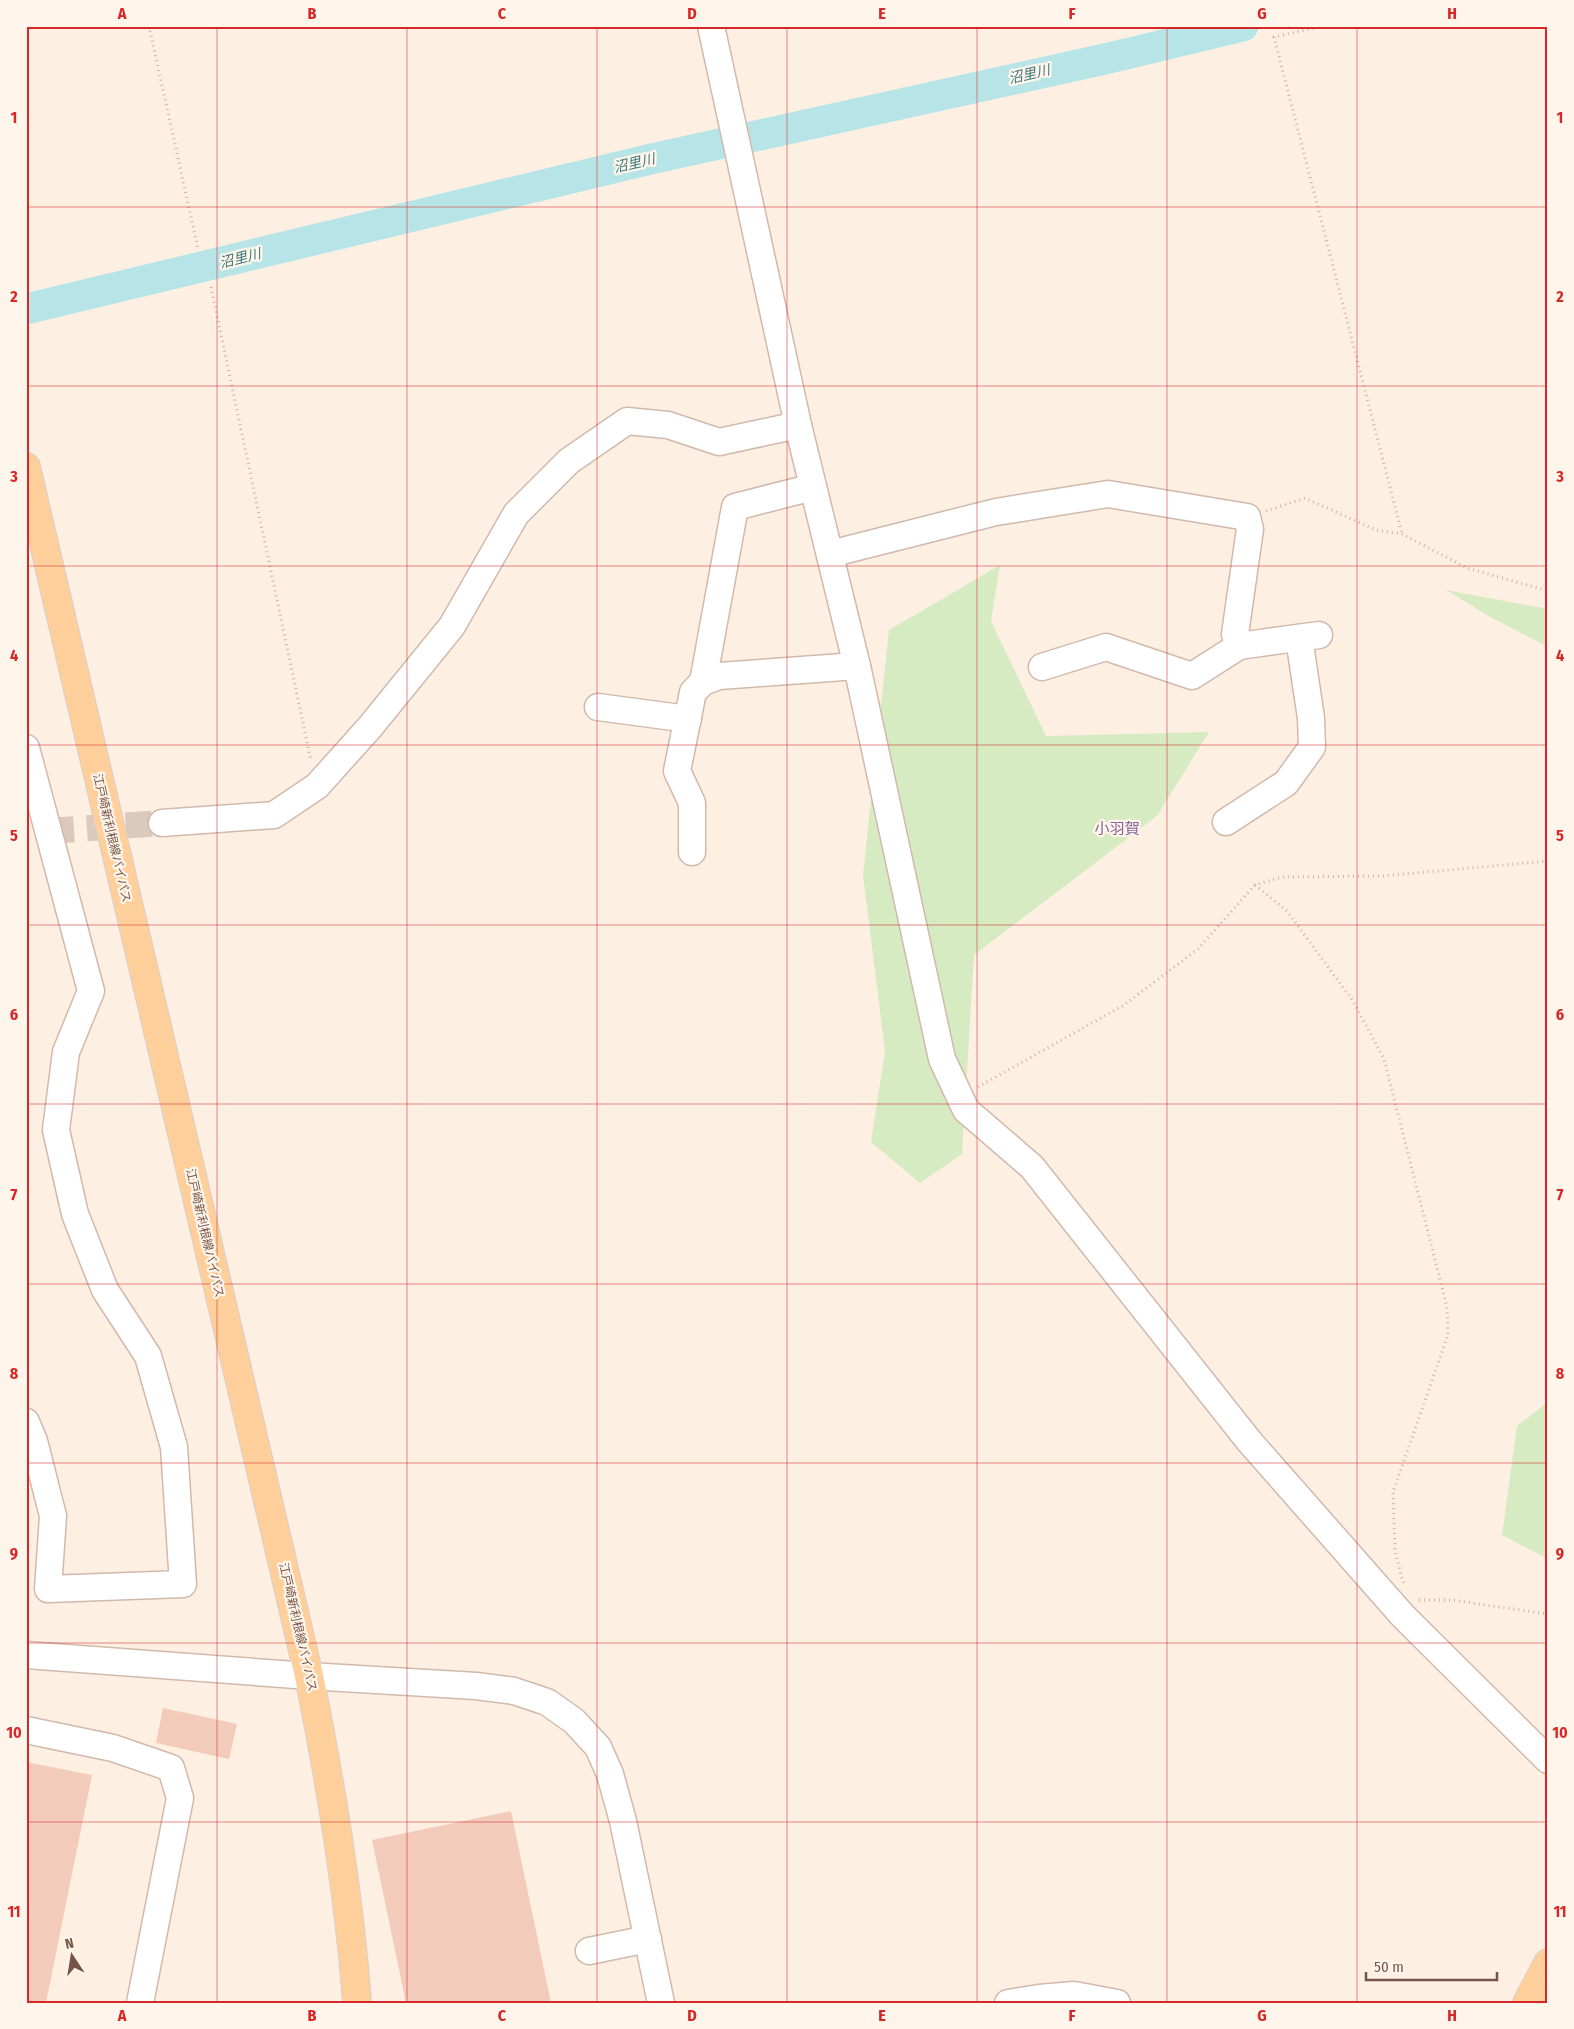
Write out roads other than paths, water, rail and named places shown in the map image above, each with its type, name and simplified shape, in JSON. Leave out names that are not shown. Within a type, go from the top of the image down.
[{"type":"main road","name":"江戸崎新利根線バイパス","points":[[26,467],[309,1676],[342,1852],[351,1924],[357,2003]]},
{"type":"main road","points":[[1527,2003],[1548,1963]]},
{"type":"street","points":[[711,26],[798,425],[857,666],[942,1059],[960,1098],[966,1110],[1032,1167],[1249,1441],[1403,1616],[1548,1760]]},
{"type":"street","points":[[162,823],[274,815],[317,786],[370,727],[452,626],[516,514],[569,461],[627,421],[668,425],[718,442],[798,425]]},
{"type":"street","points":[[703,682],[735,507],[813,487]]},
{"type":"street","points":[[830,554],[996,512],[1108,494],[1247,517],[1250,529],[1235,634],[1239,646]]},
{"type":"street","points":[[1042,667],[1106,647],[1192,676],[1239,646],[1309,636],[1312,747],[1286,783],[1226,822]]},
{"type":"street","points":[[692,852],[692,803],[677,771],[693,692],[703,682],[719,676],[857,666]]},
{"type":"street","points":[[598,707],[688,719]]},
{"type":"street","points":[[26,748],[91,991],[66,1052],[56,1130],[75,1214],[105,1290],[148,1356],[174,1447],[183,1584],[48,1589],[53,1516],[34,1441],[26,1422]]},
{"type":"street","points":[[26,1655],[309,1676],[476,1686],[514,1691],[547,1702],[574,1721],[598,1747],[610,1774],[623,1821],[661,2003]]},
{"type":"street","points":[[26,1730],[114,1748],[171,1768],[180,1798],[140,2003]]},
{"type":"street","points":[[589,1951],[648,1939]]},
{"type":"street","points":[[1008,2003],[1074,1995],[1117,2003]]},
{"type":"waterway","name":"沼里川","points":[[26,309],[651,159],[1105,59],[1243,26]]},
{"type":"tunnel","points":[[48,831],[162,823]]},
{"type":"district","name":"小羽賀","points":[[1117,829]]}]
